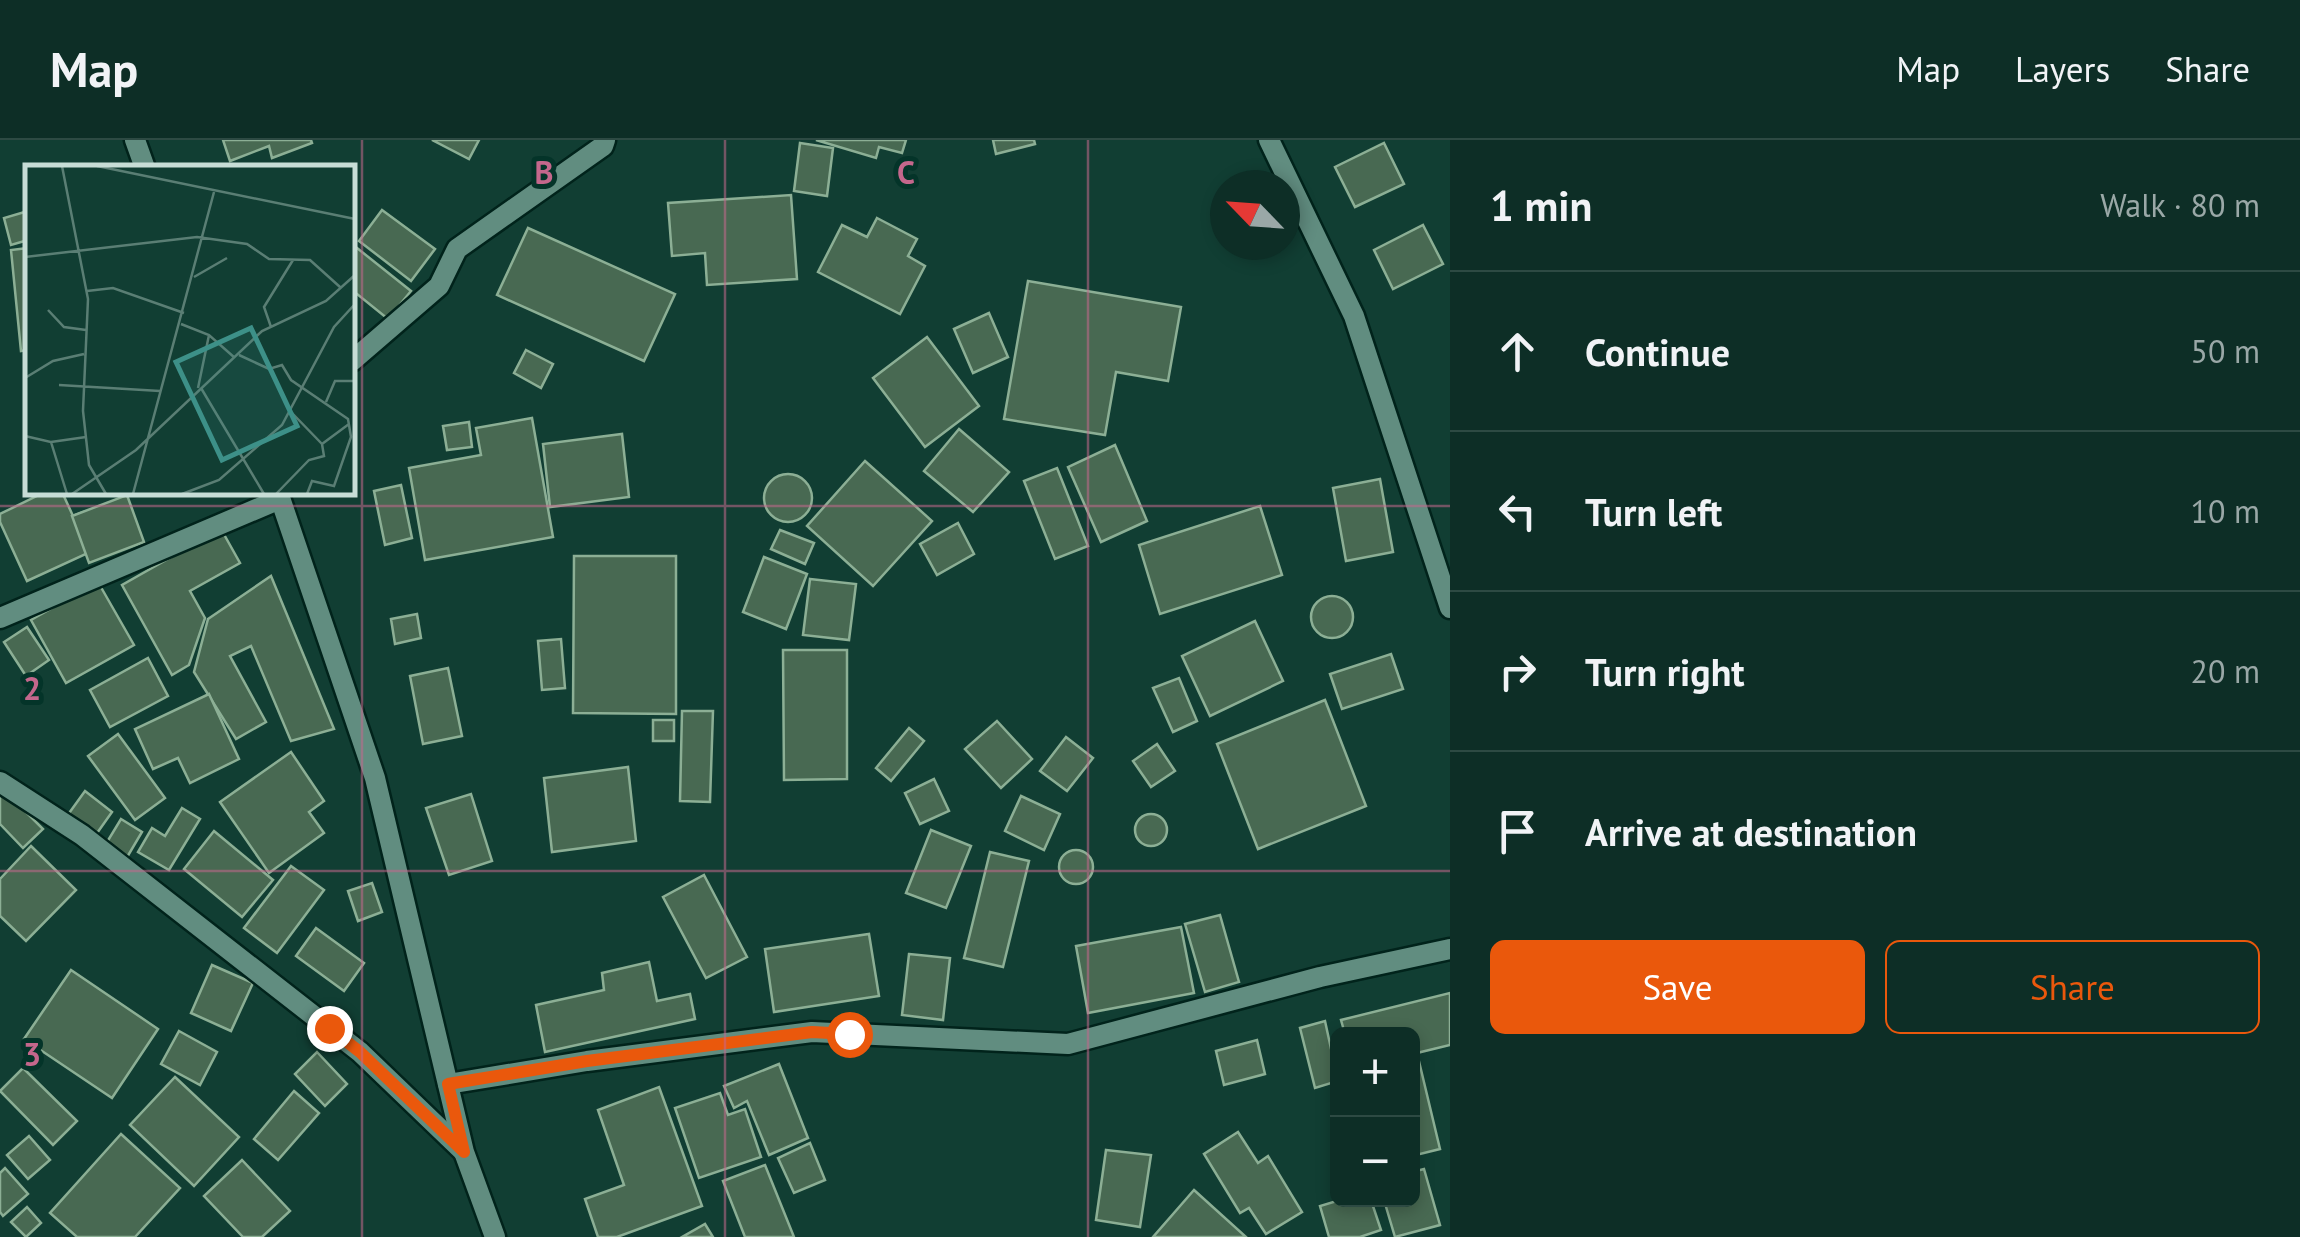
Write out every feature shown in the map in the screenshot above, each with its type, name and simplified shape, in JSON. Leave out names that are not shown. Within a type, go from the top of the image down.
[{"type":"street","points":[[135,140],[144,165]]},
{"type":"street","points":[[355,358],[439,286],[456,249],[604,146],[604,140]]},
{"type":"street","points":[[1269,140],[1354,316],[1450,608]]},
{"type":"street","points":[[0,618],[279,496],[374,778],[464,1152],[495,1237]]},
{"type":"street","points":[[0,782],[82,835],[360,1052],[464,1152]]},
{"type":"street","points":[[448,1084],[587,1061],[812,1032],[1068,1044],[1320,978],[1450,949]]},
{"type":"building","points":[[223,140],[312,143],[272,158],[269,146],[230,161]]},
{"type":"building","points":[[432,140],[479,140],[469,159]]},
{"type":"building","points":[[816,140],[906,140],[902,153],[879,147],[876,158]]},
{"type":"building","points":[[993,140],[1034,140],[1035,144],[996,154]]},
{"type":"building","points":[[800,143],[833,148],[827,196],[794,191]]},
{"type":"building","points":[[1384,143],[1404,184],[1355,207],[1335,167]]},
{"type":"building","points":[[791,195],[797,279],[707,285],[705,253],[672,256],[668,203]]},
{"type":"building","points":[[382,210],[435,249],[411,281],[359,241]]},
{"type":"building","points":[[25,212],[25,241],[11,245],[4,218]]},
{"type":"building","points":[[877,218],[917,239],[908,256],[925,266],[900,314],[818,272],[842,225],[867,237]]},
{"type":"building","points":[[1423,225],[1443,264],[1393,289],[1374,250]]},
{"type":"building","points":[[528,228],[675,294],[644,361],[497,295]]},
{"type":"building","points":[[355,246],[411,291],[388,319],[355,292]]},
{"type":"building","points":[[25,248],[25,350],[21,351],[11,250]]},
{"type":"building","points":[[1028,281],[1181,307],[1168,381],[1116,372],[1105,435],[1004,419]]},
{"type":"building","points":[[989,313],[1008,357],[973,373],[954,329]]},
{"type":"building","points":[[927,337],[979,406],[925,447],[873,378]]},
{"type":"building","points":[[526,350],[553,364],[541,388],[514,373]]},
{"type":"building","points":[[532,418],[553,537],[425,560],[409,468],[481,455],[476,428]]},
{"type":"building","points":[[469,422],[472,447],[447,450],[443,426]]},
{"type":"building","points":[[959,429],[1009,472],[973,512],[924,471]]},
{"type":"building","points":[[622,434],[629,497],[550,507],[543,444]]},
{"type":"building","points":[[1115,445],[1147,521],[1101,542],[1068,467]]},
{"type":"building","points":[[865,461],[932,521],[873,586],[807,526]]},
{"type":"building","points":[[1057,468],[1088,546],[1055,559],[1024,481]]},
{"type":"building","points":[[788,474],[805,481],[812,498],[805,515],[788,522],[771,515],[764,498],[771,481]]},
{"type":"building","points":[[1380,479],[1393,552],[1346,561],[1333,488]]},
{"type":"building","points":[[401,485],[412,538],[385,545],[374,491]]},
{"type":"building","points":[[39,495],[63,495],[73,516],[83,512],[99,548],[27,581],[0,514]]},
{"type":"building","points":[[127,495],[144,542],[89,563],[72,516]]},
{"type":"building","points":[[1260,506],[1282,575],[1160,614],[1139,545]]},
{"type":"building","points":[[958,523],[974,554],[937,575],[920,544]]},
{"type":"building","points":[[221,529],[240,563],[190,591],[205,618],[189,665],[172,675],[122,585]]},
{"type":"building","points":[[780,530],[814,543],[805,564],[771,549]]},
{"type":"building","points":[[574,556],[676,556],[676,714],[573,713]]},
{"type":"building","points":[[764,557],[807,574],[786,629],[743,612]]},
{"type":"building","points":[[271,576],[334,729],[291,741],[251,646],[230,656],[266,722],[236,739],[194,672],[208,619]]},
{"type":"building","points":[[810,579],[856,584],[849,640],[803,635]]},
{"type":"building","points":[[98,582],[134,645],[66,683],[31,620]]},
{"type":"building","points":[[1332,596],[1347,602],[1353,617],[1347,632],[1332,638],[1317,632],[1311,617],[1317,602]]},
{"type":"building","points":[[417,614],[421,638],[395,644],[391,619]]},
{"type":"building","points":[[1255,621],[1283,681],[1210,716],[1182,656]]},
{"type":"building","points":[[27,627],[49,660],[26,676],[4,642]]},
{"type":"building","points":[[561,639],[565,688],[542,690],[538,641]]},
{"type":"building","points":[[783,650],[847,650],[847,779],[784,780]]},
{"type":"building","points":[[1391,654],[1403,689],[1342,709],[1330,674]]},
{"type":"building","points":[[148,658],[168,696],[110,727],[90,690]]},
{"type":"building","points":[[448,668],[462,736],[423,744],[410,676]]},
{"type":"building","points":[[1179,678],[1197,721],[1173,732],[1153,688]]},
{"type":"building","points":[[209,694],[239,759],[190,783],[178,758],[153,769],[135,729]]},
{"type":"building","points":[[1325,700],[1366,806],[1258,849],[1217,744]]},
{"type":"building","points":[[682,711],[713,711],[710,802],[680,801]]},
{"type":"building","points":[[653,720],[674,720],[674,741],[653,741]]},
{"type":"building","points":[[997,721],[1032,759],[1001,788],[965,749]]},
{"type":"building","points":[[909,728],[924,741],[891,781],[876,768]]},
{"type":"building","points":[[118,734],[165,798],[135,820],[88,756]]},
{"type":"building","points":[[1066,737],[1093,758],[1067,791],[1040,771]]},
{"type":"building","points":[[1157,744],[1175,771],[1151,787],[1133,761]]},
{"type":"building","points":[[291,752],[324,801],[309,812],[324,833],[269,873],[220,802]]},
{"type":"building","points":[[628,767],[636,841],[552,852],[544,778]]},
{"type":"building","points":[[934,779],[949,811],[920,824],[905,793]]},
{"type":"building","points":[[4,790],[43,829],[23,848],[0,824],[0,794]]},
{"type":"building","points":[[85,791],[112,812],[95,836],[67,816]]},
{"type":"building","points":[[471,794],[492,861],[449,875],[426,808]]},
{"type":"building","points":[[1021,796],[1060,814],[1044,850],[1005,831]]},
{"type":"building","points":[[182,808],[200,819],[169,870],[138,852],[152,828],[165,836]]},
{"type":"building","points":[[1151,814],[1162,819],[1167,830],[1162,841],[1151,846],[1140,841],[1135,830],[1140,819]]},
{"type":"building","points":[[121,819],[142,832],[126,859],[104,847]]},
{"type":"building","points":[[931,830],[971,846],[946,908],[906,893]]},
{"type":"building","points":[[214,831],[273,880],[242,917],[184,869]]},
{"type":"building","points":[[31,846],[76,890],[26,941],[0,916],[0,879]]},
{"type":"building","points":[[1076,850],[1088,855],[1093,867],[1088,879],[1076,884],[1064,879],[1059,867],[1064,855]]},
{"type":"building","points":[[990,852],[1029,861],[1003,967],[964,958]]},
{"type":"building","points":[[291,866],[324,890],[277,953],[244,928]]},
{"type":"building","points":[[704,875],[747,957],[706,978],[663,897]]},
{"type":"building","points":[[372,883],[382,912],[358,921],[348,891]]},
{"type":"building","points":[[1220,915],[1239,982],[1205,992],[1185,924]]},
{"type":"building","points":[[1181,927],[1194,993],[1088,1013],[1076,946]]},
{"type":"building","points":[[316,928],[364,963],[344,991],[296,956]]},
{"type":"building","points":[[869,934],[879,996],[774,1012],[765,949]]},
{"type":"building","points":[[909,954],[950,958],[943,1020],[902,1015]]},
{"type":"building","points":[[649,962],[657,1001],[690,994],[695,1019],[545,1052],[536,1005],[604,990],[602,973]]},
{"type":"building","points":[[212,965],[253,983],[231,1031],[191,1013]]},
{"type":"building","points":[[71,970],[158,1029],[112,1098],[24,1039]]},
{"type":"building","points":[[1450,993],[1450,1045],[1420,1052],[1420,1027],[1343,1027],[1341,1020]]},
{"type":"building","points":[[1325,1021],[1330,1044],[1330,1083],[1315,1088],[1300,1028]]},
{"type":"building","points":[[179,1031],[217,1052],[200,1085],[161,1064]]},
{"type":"building","points":[[1257,1040],[1265,1074],[1224,1085],[1216,1051]]},
{"type":"building","points":[[317,1052],[347,1084],[325,1106],[295,1074]]},
{"type":"building","points":[[779,1064],[808,1138],[769,1155],[747,1101],[734,1108],[724,1086]]},
{"type":"building","points":[[1420,1066],[1440,1149],[1420,1154]]},
{"type":"building","points":[[23,1068],[77,1121],[53,1145],[0,1091]]},
{"type":"building","points":[[175,1077],[239,1137],[194,1186],[130,1125]]},
{"type":"building","points":[[659,1087],[702,1206],[617,1237],[598,1237],[585,1199],[624,1185],[598,1110]]},
{"type":"building","points":[[294,1091],[319,1113],[278,1160],[254,1139]]},
{"type":"building","points":[[720,1093],[728,1115],[745,1109],[761,1157],[699,1178],[675,1108]]},
{"type":"building","points":[[1238,1132],[1258,1163],[1268,1156],[1302,1212],[1266,1234],[1249,1208],[1240,1213],[1204,1154]]},
{"type":"building","points":[[121,1134],[180,1188],[135,1237],[77,1237],[50,1213]]},
{"type":"building","points":[[29,1136],[50,1160],[28,1179],[7,1155]]},
{"type":"building","points":[[810,1143],[825,1180],[794,1193],[778,1158]]},
{"type":"building","points":[[1106,1150],[1151,1155],[1140,1227],[1096,1220]]},
{"type":"building","points":[[242,1160],[290,1211],[262,1237],[243,1237],[204,1196]]},
{"type":"building","points":[[765,1165],[794,1237],[745,1237],[723,1181]]},
{"type":"building","points":[[5,1168],[28,1194],[3,1216],[0,1173]]},
{"type":"building","points":[[1424,1169],[1440,1225],[1395,1237],[1386,1207],[1420,1207],[1420,1170]]},
{"type":"building","points":[[1194,1190],[1246,1237],[1153,1237]]},
{"type":"building","points":[[1330,1203],[1330,1207],[1373,1207],[1381,1230],[1360,1237],[1329,1237],[1320,1206]]},
{"type":"building","points":[[27,1207],[41,1223],[26,1237],[11,1222]]},
{"type":"building","points":[[705,1224],[713,1237],[682,1237]]},
{"type":"route","points":[[329,1028],[360,1052],[464,1152],[448,1084],[587,1061],[812,1032],[849,1034]]}]
